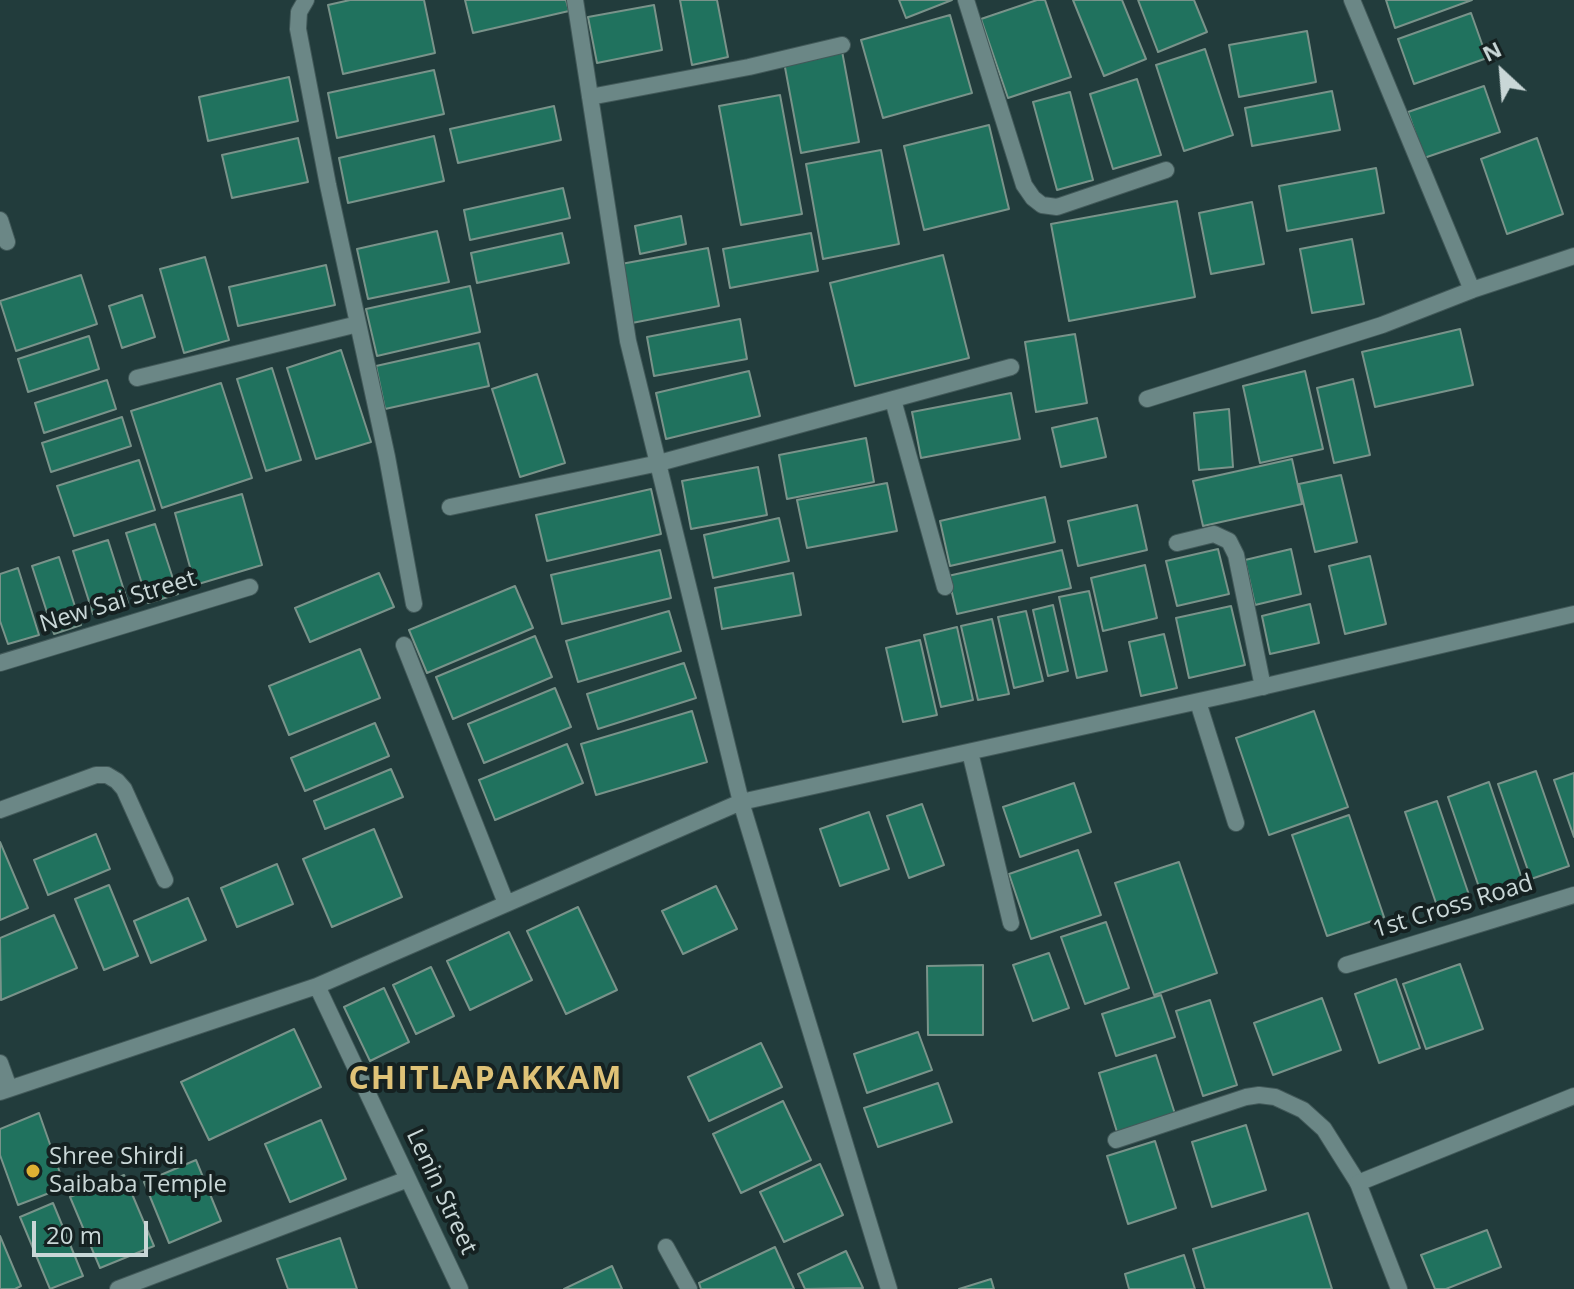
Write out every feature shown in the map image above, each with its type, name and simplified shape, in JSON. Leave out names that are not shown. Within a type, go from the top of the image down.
[{"type":"street","points":[[306,0],[299,12],[298,29],[387,457],[414,604]]},
{"type":"street","points":[[575,0],[628,341],[741,802],[889,1289]]},
{"type":"street","points":[[966,0],[1024,185],[1033,198],[1042,205],[1057,207],[1166,170]]},
{"type":"street","points":[[1352,0],[1472,290]]},
{"type":"street","points":[[590,97],[749,67],[842,45]]},
{"type":"street","points":[[0,220],[7,242]]},
{"type":"street","points":[[1147,399],[1382,325],[1472,290],[1574,256]]},
{"type":"street","points":[[137,378],[358,324]]},
{"type":"street","points":[[450,507],[659,463],[1011,367]]},
{"type":"street","points":[[893,400],[945,587]]},
{"type":"street","points":[[1177,543],[1214,534],[1229,541],[1236,555],[1263,687]]},
{"type":"street","name":"New Sai Street","points":[[0,663],[250,587]]},
{"type":"street","points":[[0,1063],[4,1090],[317,986],[741,802],[1198,702],[1574,614]]},
{"type":"street","points":[[404,645],[506,903]]},
{"type":"street","points":[[1198,702],[1236,823]]},
{"type":"street","points":[[970,752],[1011,923]]},
{"type":"street","points":[[0,810],[96,775],[107,775],[124,789],[165,880]]},
{"type":"street","name":"1st Cross Road","points":[[1346,965],[1574,895]]},
{"type":"street","name":"Lenin Street","points":[[317,986],[460,1289]]},
{"type":"street","points":[[1358,1183],[1574,1096]]},
{"type":"street","points":[[1116,1140],[1246,1097],[1275,1097],[1303,1110],[1324,1129],[1358,1183],[1399,1289]]},
{"type":"street","points":[[118,1289],[408,1179]]},
{"type":"street","points":[[666,1247],[689,1289]]},
{"type":"building","points":[[350,0],[424,0],[435,53],[343,74],[328,5]]},
{"type":"building","points":[[465,0],[566,0],[569,11],[473,33]]},
{"type":"building","points":[[680,0],[717,0],[728,57],[692,65]]},
{"type":"building","points":[[899,0],[952,0],[906,18]]},
{"type":"building","points":[[1045,0],[1071,77],[1008,98],[981,19]]},
{"type":"building","points":[[1073,0],[1122,0],[1146,59],[1104,76]]},
{"type":"building","points":[[1138,0],[1194,0],[1207,32],[1158,52]]},
{"type":"building","points":[[1386,0],[1472,0],[1395,28]]},
{"type":"building","points":[[654,5],[662,50],[597,63],[588,17]]},
{"type":"building","points":[[1471,13],[1487,58],[1414,84],[1398,39]]},
{"type":"building","points":[[950,15],[972,93],[883,118],[861,40]]},
{"type":"building","points":[[1307,31],[1316,82],[1239,97],[1229,45]]},
{"type":"building","points":[[1205,49],[1233,135],[1184,151],[1156,65]]},
{"type":"building","points":[[842,51],[859,142],[801,153],[784,62]]},
{"type":"building","points":[[434,70],[444,114],[337,138],[328,93]]},
{"type":"building","points":[[289,77],[298,121],[208,141],[199,97]]},
{"type":"building","points":[[1137,79],[1161,155],[1113,169],[1090,94]]},
{"type":"building","points":[[1484,86],[1500,132],[1424,158],[1408,112]]},
{"type":"building","points":[[1332,91],[1340,130],[1252,146],[1245,108]]},
{"type":"building","points":[[1070,92],[1093,180],[1057,190],[1033,102]]},
{"type":"building","points":[[780,95],[802,214],[741,225],[719,106]]},
{"type":"building","points":[[554,106],[561,140],[458,163],[450,129]]},
{"type":"building","points":[[989,125],[1009,209],[924,230],[904,146]]},
{"type":"building","points":[[434,136],[444,181],[348,203],[339,158]]},
{"type":"building","points":[[298,138],[308,182],[232,198],[222,155]]},
{"type":"building","points":[[1537,138],[1563,214],[1507,234],[1481,159]]},
{"type":"building","points":[[881,150],[899,244],[823,259],[806,164]]},
{"type":"building","points":[[1376,168],[1384,213],[1287,231],[1279,186]]},
{"type":"building","points":[[563,188],[570,218],[470,240],[464,210]]},
{"type":"building","points":[[1177,201],[1195,297],[1069,321],[1051,224]]},
{"type":"building","points":[[1252,202],[1264,264],[1211,274],[1199,213]]},
{"type":"building","points":[[681,216],[686,244],[640,254],[635,226]]},
{"type":"building","points":[[437,231],[449,282],[368,299],[357,249]]},
{"type":"building","points":[[562,233],[569,263],[477,283],[471,253]]},
{"type":"building","points":[[811,233],[818,271],[730,288],[723,249]]},
{"type":"building","points":[[1352,239],[1364,304],[1312,313],[1300,249]]},
{"type":"building","points":[[708,248],[719,306],[632,323],[621,264]]},
{"type":"building","points":[[943,255],[969,358],[855,386],[830,283]]},
{"type":"building","points":[[205,257],[229,340],[184,353],[160,269]]},
{"type":"building","points":[[326,265],[335,305],[238,326],[229,287]]},
{"type":"building","points":[[81,275],[97,324],[16,351],[0,301]]},
{"type":"building","points":[[470,286],[480,332],[377,356],[366,309]]},
{"type":"building","points":[[142,295],[155,337],[122,348],[109,306]]},
{"type":"building","points":[[740,319],[747,359],[654,376],[647,337]]},
{"type":"building","points":[[1460,329],[1473,385],[1375,407],[1362,352]]},
{"type":"building","points":[[1075,334],[1087,403],[1036,412],[1025,342]]},
{"type":"building","points":[[89,336],[99,369],[28,392],[18,359]]},
{"type":"building","points":[[479,343],[489,386],[385,409],[376,366]]},
{"type":"building","points":[[341,350],[371,442],[316,459],[287,368]]},
{"type":"building","points":[[272,368],[301,460],[266,471],[237,379]]},
{"type":"building","points":[[749,371],[760,416],[666,439],[656,393]]},
{"type":"building","points":[[1305,371],[1323,449],[1260,463],[1243,386]]},
{"type":"building","points":[[537,374],[565,463],[520,477],[492,389]]},
{"type":"building","points":[[1353,379],[1370,455],[1334,463],[1317,388]]},
{"type":"building","points":[[107,380],[116,409],[44,433],[35,403]]},
{"type":"building","points":[[221,383],[252,478],[162,508],[131,411]]},
{"type":"building","points":[[1011,393],[1020,439],[921,458],[912,412]]},
{"type":"building","points":[[1229,409],[1233,467],[1199,470],[1194,413]]},
{"type":"building","points":[[122,417],[131,446],[51,472],[42,443]]},
{"type":"building","points":[[1097,418],[1106,457],[1061,467],[1052,428]]},
{"type":"building","points":[[866,438],[874,482],[787,499],[779,455]]},
{"type":"building","points":[[1292,459],[1302,504],[1203,526],[1193,481]]},
{"type":"building","points":[[139,460],[155,510],[74,536],[57,486]]},
{"type":"building","points":[[758,467],[767,515],[691,529],[682,481]]},
{"type":"building","points":[[1341,475],[1357,542],[1315,552],[1299,484]]},
{"type":"building","points":[[887,483],[897,531],[807,548],[797,500]]},
{"type":"building","points":[[651,489],[661,534],[547,561],[536,515]]},
{"type":"building","points":[[242,494],[262,565],[195,585],[175,513]]},
{"type":"building","points":[[1045,497],[1055,542],[950,566],[940,521]]},
{"type":"building","points":[[1137,505],[1147,550],[1078,566],[1068,521]]},
{"type":"building","points":[[779,518],[789,561],[713,578],[704,535]]},
{"type":"building","points":[[155,524],[178,594],[148,603],[126,533]]},
{"type":"building","points":[[108,540],[128,603],[93,614],[73,551]]},
{"type":"building","points":[[1218,549],[1229,594],[1177,606],[1166,561]]},
{"type":"building","points":[[1291,549],[1301,594],[1255,605],[1245,560]]},
{"type":"building","points":[[660,550],[671,598],[562,624],[551,575]]},
{"type":"building","points":[[1062,550],[1071,588],[957,614],[948,576]]},
{"type":"building","points":[[1370,556],[1386,624],[1345,634],[1329,566]]},
{"type":"building","points":[[59,557],[81,625],[54,634],[32,566]]},
{"type":"building","points":[[1145,565],[1157,618],[1103,631],[1091,578]]},
{"type":"building","points":[[18,568],[39,635],[8,644],[0,621],[0,574]]},
{"type":"building","points":[[379,573],[394,607],[310,642],[295,608]]},
{"type":"building","points":[[793,573],[801,615],[722,629],[715,588]]},
{"type":"building","points":[[515,586],[533,628],[427,673],[409,630]]},
{"type":"building","points":[[1089,591],[1107,671],[1077,678],[1059,597]]},
{"type":"building","points":[[1310,604],[1319,643],[1270,654],[1262,616]]},
{"type":"building","points":[[1053,605],[1068,671],[1048,676],[1033,610]]},
{"type":"building","points":[[1231,606],[1245,665],[1189,678],[1176,618]]},
{"type":"building","points":[[669,611],[681,651],[578,682],[566,641]]},
{"type":"building","points":[[1026,611],[1043,681],[1014,688],[998,617]]},
{"type":"building","points":[[992,619],[1009,694],[978,700],[961,626]]},
{"type":"building","points":[[957,627],[973,700],[941,707],[924,635]]},
{"type":"building","points":[[1164,634],[1177,688],[1141,696],[1129,642]]},
{"type":"building","points":[[535,636],[552,677],[453,719],[436,677]]},
{"type":"building","points":[[920,640],[937,715],[903,722],[886,648]]},
{"type":"building","points":[[360,649],[380,698],[289,735],[269,686]]},
{"type":"building","points":[[684,663],[696,698],[598,729],[587,694]]},
{"type":"building","points":[[555,688],[571,727],[484,763],[468,724]]},
{"type":"building","points":[[692,711],[707,762],[596,795],[581,744]]},
{"type":"building","points":[[1314,711],[1348,807],[1269,835],[1236,738]]},
{"type":"building","points":[[375,723],[389,756],[305,791],[291,758]]},
{"type":"building","points":[[567,744],[583,783],[495,820],[479,780]]},
{"type":"building","points":[[391,769],[403,797],[325,829],[314,801]]},
{"type":"building","points":[[1536,771],[1569,866],[1531,879],[1498,784]]},
{"type":"building","points":[[1574,773],[1574,837],[1554,780]]},
{"type":"building","points":[[1489,782],[1522,879],[1481,893],[1448,797]]},
{"type":"building","points":[[1074,783],[1091,832],[1020,857],[1003,807]]},
{"type":"building","points":[[1437,801],[1469,895],[1437,906],[1405,812]]},
{"type":"building","points":[[922,804],[944,865],[909,878],[887,816]]},
{"type":"building","points":[[869,812],[889,869],[840,886],[820,829]]},
{"type":"building","points":[[1349,815],[1384,917],[1327,936],[1292,835]]},
{"type":"building","points":[[374,829],[402,897],[332,927],[303,859]]},
{"type":"building","points":[[96,834],[110,869],[48,895],[34,860]]},
{"type":"building","points":[[0,842],[28,908],[0,920]]},
{"type":"building","points":[[1078,850],[1101,915],[1031,939],[1009,874]]},
{"type":"building","points":[[1179,862],[1217,973],[1154,995],[1115,883]]},
{"type":"building","points":[[277,864],[293,904],[237,927],[221,888]]},
{"type":"building","points":[[109,885],[138,956],[104,970],[75,899]]},
{"type":"building","points":[[716,886],[737,929],[683,954],[662,911]]},
{"type":"building","points":[[188,898],[206,940],[151,963],[134,921]]},
{"type":"building","points":[[578,907],[617,990],[566,1014],[527,931]]},
{"type":"building","points":[[54,915],[77,968],[1,1000],[0,938]]},
{"type":"building","points":[[1106,922],[1129,988],[1085,1004],[1061,937]]},
{"type":"building","points":[[509,932],[532,980],[470,1010],[447,961]]},
{"type":"building","points":[[1049,953],[1069,1008],[1033,1021],[1013,965]]},
{"type":"building","points":[[1460,964],[1483,1029],[1426,1049],[1403,984]]},
{"type":"building","points":[[983,965],[983,1035],[928,1035],[927,966]]},
{"type":"building","points":[[431,967],[454,1016],[416,1034],[393,985]]},
{"type":"building","points":[[1396,979],[1420,1048],[1379,1063],[1355,994]]},
{"type":"building","points":[[384,988],[409,1042],[370,1061],[344,1007]]},
{"type":"building","points":[[1161,995],[1175,1037],[1116,1056],[1102,1014]]},
{"type":"building","points":[[1322,998],[1341,1050],[1273,1075],[1254,1023]]},
{"type":"building","points":[[1210,1000],[1237,1085],[1203,1096],[1176,1011]]},
{"type":"building","points":[[294,1029],[321,1087],[209,1140],[181,1082]]},
{"type":"building","points":[[918,1032],[932,1070],[867,1093],[854,1054]]},
{"type":"building","points":[[761,1043],[782,1087],[709,1121],[688,1077]]},
{"type":"building","points":[[1156,1055],[1175,1114],[1117,1132],[1099,1073]]},
{"type":"building","points":[[938,1083],[952,1122],[878,1147],[864,1108]]},
{"type":"building","points":[[783,1101],[811,1160],[741,1193],[713,1134]]},
{"type":"building","name":"Shree Shirdi Saibaba Temple","points":[[39,1113],[65,1187],[18,1205],[0,1155],[0,1129]]},
{"type":"building","points":[[321,1120],[346,1179],[290,1202],[265,1144]]},
{"type":"building","points":[[1246,1125],[1266,1190],[1212,1207],[1192,1142]]},
{"type":"building","points":[[1155,1141],[1176,1208],[1128,1224],[1107,1156]]},
{"type":"building","points":[[196,1160],[221,1221],[169,1243],[144,1182]]},
{"type":"building","points":[[820,1164],[843,1215],[784,1242],[760,1192]]},
{"type":"building","points":[[124,1175],[154,1246],[100,1268],[70,1197]]},
{"type":"building","points":[[53,1203],[83,1276],[50,1289],[20,1217]]},
{"type":"building","points":[[1308,1213],[1332,1289],[1205,1289],[1193,1249]]},
{"type":"building","points":[[1487,1230],[1501,1267],[1446,1289],[1435,1289],[1421,1255]]},
{"type":"building","points":[[0,1236],[21,1286],[15,1289],[0,1289]]},
{"type":"building","points":[[340,1238],[357,1289],[288,1289],[277,1259]]},
{"type":"building","points":[[775,1247],[794,1289],[701,1289],[699,1283]]},
{"type":"building","points":[[846,1251],[863,1288],[805,1289],[798,1274]]},
{"type":"building","points":[[1184,1255],[1195,1289],[1129,1289],[1125,1274]]},
{"type":"building","points":[[612,1266],[622,1289],[564,1289]]},
{"type":"building","points":[[991,1279],[994,1289],[959,1289]]},
{"type":"place","name":"Shree Shirdi Saibaba Temple","points":[[33,1171]]},
{"type":"district","name":"CHITLAPAKKAM","points":[[486,1080]]}]
